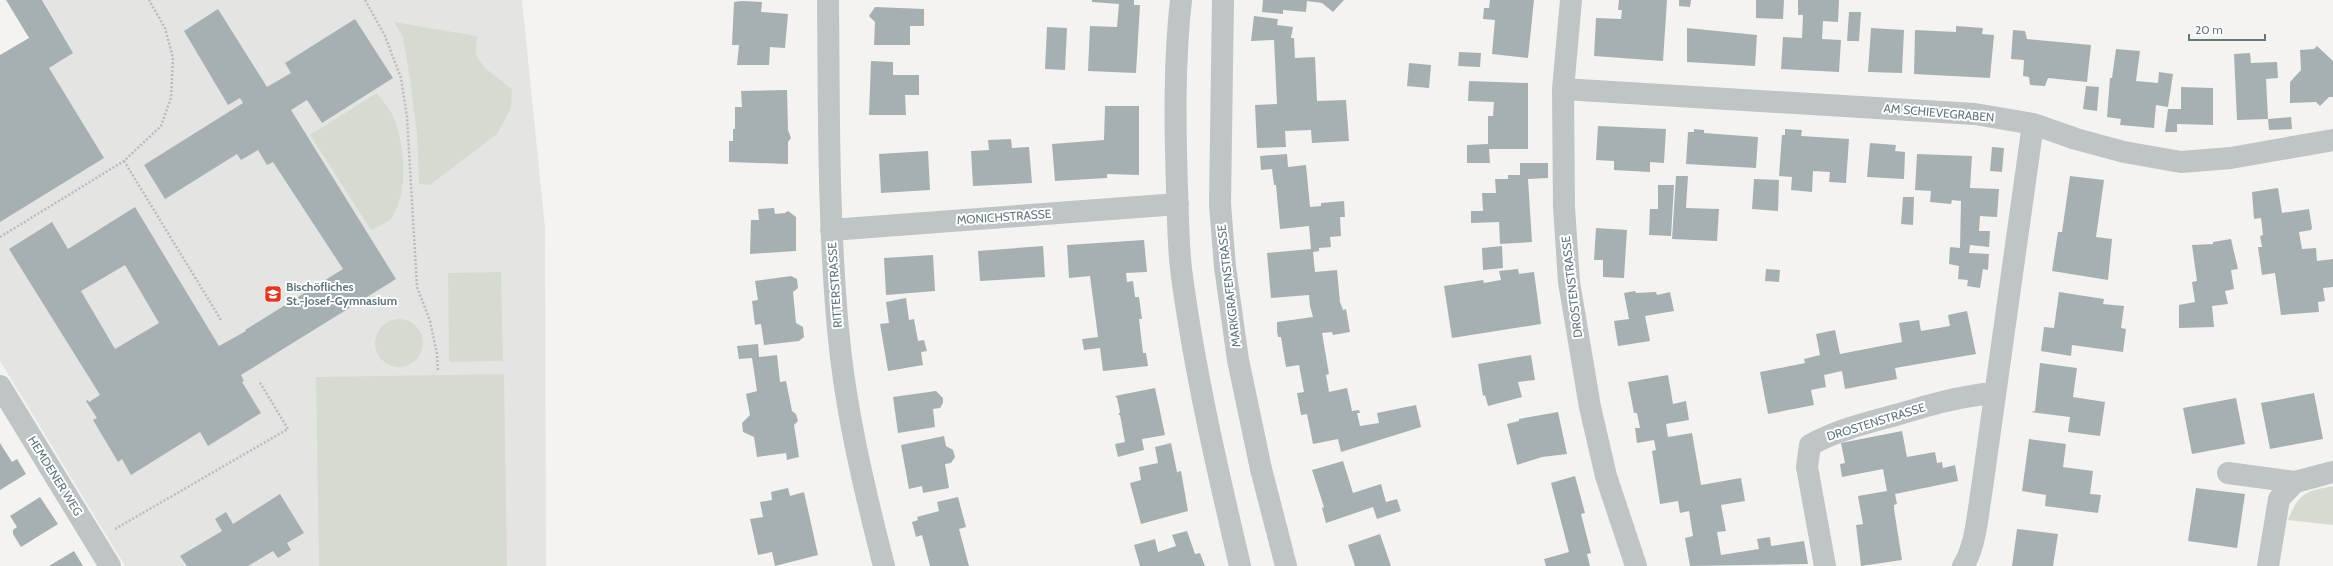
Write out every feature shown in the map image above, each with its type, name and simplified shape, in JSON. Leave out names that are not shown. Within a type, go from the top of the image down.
[{"type":"street","name":"RITTERSTRASSE","points":[[828,0],[831,230],[838,330],[850,417],[884,566]]},
{"type":"street","points":[[1180,0],[1177,33],[1175,124],[1181,268],[1197,369],[1218,476],[1240,566]]},
{"type":"street","name":"MARKGRAFENSTRASSE","points":[[1223,0],[1220,196],[1225,267],[1238,360],[1261,469],[1286,566]]},
{"type":"street","name":"DROSTENSTRASSE","points":[[1571,0],[1563,89],[1564,207],[1570,290],[1589,400],[1606,476],[1636,566]]},
{"type":"street","name":"AM SCHIEVEGRABEN","points":[[1563,89],[1975,114],[2033,124],[2076,139],[2124,152],[2181,162],[2231,158],[2333,140]]},
{"type":"street","points":[[1963,566],[1967,560],[1976,526],[2033,124]]},
{"type":"street","name":"MONICHSTRASSE","points":[[831,230],[1178,204]]},
{"type":"street","name":"HEMDENER WEG","points":[[0,386],[110,566]]},
{"type":"street","name":"DROSTENSTRASSE","points":[[1824,566],[1808,468],[1810,445],[1825,436],[1848,428],[1963,396],[1994,393]]},
{"type":"street","points":[[2228,472],[2295,482],[2333,472]]},
{"type":"street","points":[[2268,566],[2279,499],[2295,482]]},
{"type":"path","points":[[0,237],[124,161],[161,126],[171,98],[173,58],[166,28],[149,0]]},
{"type":"path","points":[[365,0],[385,36],[401,78],[407,117],[417,287],[430,321],[437,354],[438,372]]},
{"type":"path","points":[[124,161],[221,320]]},
{"type":"path","points":[[95,540],[288,429],[259,381]]},
{"type":"shaded area","name":"Bischöfliches St.-Josef-Gymnasium","points":[[43,0],[522,0],[545,228],[546,566],[125,566],[0,361],[0,70],[62,34]]},
{"type":"shaded area","points":[[394,22],[477,36],[476,55],[485,68],[512,89],[511,108],[497,134],[430,185],[419,184],[417,134],[410,80],[403,37]]},
{"type":"shaded area","points":[[377,93],[393,116],[397,127],[402,153],[403,181],[401,195],[392,217],[385,223],[371,230],[310,135]]},
{"type":"shaded area","points":[[501,272],[503,361],[449,362],[448,273]]},
{"type":"shaded area","points":[[399,319],[408,321],[416,326],[421,334],[423,343],[421,352],[416,360],[408,365],[399,367],[390,365],[382,360],[377,352],[375,343],[377,334],[382,326],[390,321]]},
{"type":"shaded area","points":[[504,374],[507,566],[319,566],[316,377]]},
{"type":"shaded area","points":[[2333,486],[2333,525],[2288,520],[2296,504],[2304,495],[2315,490]]},
{"type":"building","points":[[6,0],[42,0],[73,53],[49,68],[104,158],[0,222],[0,55],[29,38]]},
{"type":"building","points":[[1092,0],[1134,0],[1134,5],[1140,5],[1136,73],[1088,71],[1090,26],[1117,27],[1119,4],[1092,2]]},
{"type":"building","points":[[1263,0],[1344,0],[1333,12],[1322,3],[1307,1],[1306,12],[1283,10],[1283,14],[1262,12]]},
{"type":"building","points":[[1490,0],[1534,0],[1528,58],[1492,54],[1495,20],[1483,19],[1484,8],[1489,8]]},
{"type":"building","points":[[1619,0],[1667,0],[1663,61],[1594,56],[1596,18],[1621,19],[1622,10],[1618,10]]},
{"type":"building","points":[[1679,0],[1691,0],[1690,7],[1679,6]]},
{"type":"building","points":[[1756,0],[1784,0],[1783,19],[1756,18]]},
{"type":"building","points":[[1798,0],[1839,0],[1838,22],[1823,21],[1822,39],[1841,40],[1839,72],[1781,69],[1783,37],[1802,38],[1803,15],[1798,15]]},
{"type":"building","points":[[734,2],[762,2],[761,12],[788,14],[785,48],[770,47],[769,65],[737,65],[739,45],[732,45]]},
{"type":"building","points":[[875,7],[924,9],[924,26],[910,26],[910,45],[874,45],[875,22],[869,16]]},
{"type":"building","points":[[218,9],[267,87],[291,73],[285,63],[355,19],[393,78],[322,123],[307,100],[291,110],[396,279],[241,375],[244,381],[242,382],[261,413],[208,446],[200,432],[131,475],[122,459],[118,462],[93,420],[97,418],[86,401],[88,400],[89,402],[100,395],[9,249],[52,222],[68,249],[135,207],[219,346],[246,331],[245,330],[343,269],[273,162],[267,165],[258,150],[241,160],[237,154],[165,199],[144,165],[243,103],[240,98],[228,105],[184,31]],"holes":[[[125,265],[159,323],[115,349],[81,291]]]},
{"type":"building","points":[[1849,12],[1861,12],[1859,41],[1847,41]]},
{"type":"building","points":[[1254,16],[1278,19],[1277,25],[1293,27],[1291,38],[1294,38],[1295,58],[1315,57],[1317,101],[1346,100],[1349,141],[1312,143],[1311,130],[1285,131],[1286,147],[1257,148],[1255,105],[1277,104],[1274,40],[1251,41]]},
{"type":"building","points":[[1956,26],[1983,28],[1982,34],[1994,35],[1990,78],[1914,74],[1915,30],[1956,32]]},
{"type":"building","points":[[1047,27],[1067,28],[1065,70],[1045,69]]},
{"type":"building","points":[[1687,28],[1757,35],[1755,66],[1687,62]]},
{"type":"building","points":[[1871,28],[1904,30],[1902,73],[1868,72]]},
{"type":"building","points":[[2013,30],[2025,31],[2027,39],[2091,45],[2087,82],[2048,78],[2045,86],[2030,85],[2029,77],[2023,76],[2024,60],[2011,59]]},
{"type":"building","points":[[2317,46],[2333,61],[2333,97],[2329,97],[2320,106],[2316,102],[2290,103],[2290,82],[2301,70],[2300,50],[2314,49]]},
{"type":"building","points":[[2116,49],[2140,51],[2136,81],[2158,83],[2159,72],[2173,74],[2168,107],[2156,105],[2154,128],[2120,125],[2121,119],[2107,117],[2110,78],[2112,78]]},
{"type":"building","points":[[1459,52],[1481,53],[1480,67],[1458,66]]},
{"type":"building","points":[[2250,53],[2251,63],[2277,62],[2278,78],[2266,79],[2268,119],[2237,120],[2234,54]]},
{"type":"building","points":[[871,61],[893,62],[893,75],[919,75],[919,95],[905,95],[906,115],[869,115]]},
{"type":"building","points":[[1409,63],[1431,65],[1429,88],[1407,86]]},
{"type":"building","points":[[1469,81],[1528,83],[1528,149],[1489,149],[1490,163],[1467,163],[1467,145],[1488,144],[1488,116],[1493,116],[1494,102],[1468,101]]},
{"type":"building","points":[[2086,86],[2099,87],[2097,111],[2083,109]]},
{"type":"building","points":[[2181,87],[2213,88],[2213,125],[2177,124],[2177,132],[2165,132],[2168,109],[2181,109]]},
{"type":"building","points":[[787,90],[788,130],[791,138],[788,142],[788,164],[729,162],[729,141],[733,141],[733,129],[735,129],[735,107],[742,107],[741,91]]},
{"type":"building","points":[[1105,106],[1139,106],[1139,175],[1107,174],[1107,178],[1055,181],[1052,144],[1104,140]]},
{"type":"building","points":[[2291,117],[2292,129],[2269,130],[2268,119]]},
{"type":"building","points":[[1598,126],[1666,129],[1664,163],[1650,162],[1650,172],[1614,170],[1614,161],[1596,160]]},
{"type":"building","points":[[1694,129],[1704,130],[1704,133],[1758,137],[1756,168],[1686,164],[1688,132],[1694,132]]},
{"type":"building","points":[[1785,129],[1802,130],[1801,136],[1849,139],[1846,183],[1829,182],[1830,172],[1813,171],[1812,192],[1791,190],[1792,177],[1779,176],[1782,135],[1785,135]]},
{"type":"building","points":[[1011,139],[1012,148],[1029,147],[1032,183],[973,186],[971,151],[989,150],[988,140]]},
{"type":"building","points":[[1870,143],[1896,145],[1895,151],[1905,152],[1904,179],[1867,177]]},
{"type":"building","points":[[1992,147],[2004,148],[2002,172],[1990,171]]},
{"type":"building","points":[[928,151],[930,190],[881,193],[879,154]]},
{"type":"building","points":[[1287,154],[1288,167],[1306,165],[1310,207],[1321,206],[1321,203],[1344,201],[1345,217],[1340,217],[1341,236],[1330,237],[1331,247],[1319,248],[1319,251],[1313,252],[1315,272],[1337,270],[1340,302],[1343,310],[1346,309],[1350,332],[1333,335],[1332,332],[1322,333],[1329,374],[1326,375],[1329,392],[1347,388],[1352,411],[1359,410],[1360,413],[1357,413],[1360,426],[1379,423],[1377,413],[1416,405],[1421,427],[1341,452],[1338,439],[1313,444],[1307,414],[1301,415],[1297,393],[1304,392],[1299,365],[1286,367],[1281,337],[1278,337],[1277,331],[1277,322],[1313,317],[1309,295],[1271,298],[1267,253],[1311,249],[1309,226],[1280,229],[1276,185],[1274,185],[1272,169],[1261,170],[1260,156]]},
{"type":"building","points":[[1917,154],[1972,156],[1970,188],[1999,189],[1997,217],[1980,216],[1979,231],[1990,231],[1989,247],[1970,245],[1969,253],[1989,254],[1988,270],[1983,269],[1980,288],[1967,286],[1968,280],[1958,279],[1959,266],[1949,264],[1950,247],[1960,248],[1961,201],[1952,200],[1951,204],[1930,202],[1931,191],[1915,190]]},
{"type":"building","points":[[1520,163],[1548,163],[1548,178],[1528,179],[1532,242],[1500,244],[1499,222],[1471,223],[1471,211],[1483,211],[1482,193],[1496,193],[1495,179],[1508,179],[1508,175],[1520,175]]},
{"type":"building","points":[[1676,176],[1688,176],[1686,208],[1719,209],[1717,241],[1672,239]]},
{"type":"building","points":[[2070,176],[2104,180],[2096,237],[2112,239],[2108,280],[2052,271],[2058,232],[2062,232]]},
{"type":"building","points":[[1754,179],[1779,180],[1778,211],[1752,209]]},
{"type":"building","points":[[1658,185],[1674,185],[1671,236],[1649,235],[1650,209],[1658,209]]},
{"type":"building","points":[[2278,188],[2282,213],[2309,209],[2312,228],[2311,230],[2299,232],[2302,249],[2316,248],[2317,261],[2333,259],[2333,287],[2323,288],[2325,301],[2318,302],[2319,312],[2281,315],[2275,273],[2262,275],[2258,247],[2262,247],[2260,236],[2263,235],[2261,218],[2254,219],[2252,192]]},
{"type":"building","points":[[1903,197],[1914,197],[1913,225],[1901,224]]},
{"type":"building","points":[[774,208],[775,214],[785,213],[788,211],[796,217],[796,251],[750,254],[751,220],[759,220],[758,209]]},
{"type":"building","points":[[1596,228],[1627,230],[1624,278],[1603,277],[1603,260],[1594,260]]},
{"type":"building","points":[[2231,239],[2238,269],[2231,270],[2234,289],[2225,291],[2228,304],[2212,306],[2214,327],[2179,328],[2179,305],[2195,302],[2192,282],[2197,281],[2192,245],[2213,244],[2213,242]]},
{"type":"building","points":[[1144,240],[1147,272],[1126,273],[1127,282],[1133,281],[1135,297],[1139,297],[1142,319],[1139,319],[1143,353],[1146,353],[1148,366],[1103,371],[1100,348],[1084,350],[1082,339],[1098,337],[1090,276],[1069,278],[1067,245]]},
{"type":"building","points":[[1043,246],[1045,277],[980,281],[978,251]]},
{"type":"building","points":[[1502,246],[1503,268],[1483,270],[1482,248]]},
{"type":"building","points":[[933,255],[935,291],[886,295],[884,258]]},
{"type":"building","points":[[1518,269],[1519,274],[1534,272],[1541,324],[1452,338],[1444,286],[1483,280],[1484,283],[1501,280],[1499,271]]},
{"type":"building","points":[[1766,269],[1780,270],[1779,282],[1765,281]]},
{"type":"building","points":[[791,276],[797,279],[798,288],[793,292],[796,323],[803,327],[804,337],[799,341],[764,345],[761,324],[755,325],[752,301],[758,300],[755,281]]},
{"type":"building","points":[[1635,291],[1636,293],[1656,292],[1657,295],[1670,292],[1674,311],[1645,316],[1650,341],[1618,346],[1614,321],[1629,319],[1624,293]]},
{"type":"building","points":[[2059,292],[2104,299],[2103,304],[2124,306],[2121,328],[2126,329],[2123,352],[2072,345],[2071,356],[2041,351],[2044,327],[2054,328]]},
{"type":"building","points":[[906,298],[909,320],[914,319],[918,341],[924,340],[927,351],[921,352],[923,365],[888,371],[880,324],[889,323],[886,302]]},
{"type":"building","points":[[1967,311],[1976,354],[1895,368],[1897,379],[1845,389],[1842,371],[1824,375],[1826,387],[1811,390],[1814,405],[1768,414],[1760,372],[1805,363],[1804,359],[1820,355],[1816,334],[1835,330],[1840,354],[1902,342],[1899,323],[1919,320],[1921,331],[1950,326],[1948,315]]},
{"type":"building","points":[[758,344],[759,357],[777,355],[780,382],[786,381],[792,411],[796,414],[798,421],[794,425],[799,457],[787,460],[786,453],[757,457],[754,437],[743,432],[742,423],[750,415],[746,394],[757,391],[752,358],[739,359],[737,346]]},
{"type":"building","points":[[1531,355],[1535,380],[1518,382],[1522,397],[1488,406],[1485,395],[1483,396],[1478,364]]},
{"type":"building","points":[[2040,363],[2077,368],[2073,397],[2105,402],[2100,436],[2068,432],[2070,417],[2031,412],[2035,411]]},
{"type":"building","points":[[1668,375],[1673,404],[1686,401],[1689,420],[1666,424],[1668,437],[1692,433],[1701,485],[1741,478],[1745,501],[1721,505],[1726,531],[1717,532],[1721,555],[1759,549],[1757,539],[1770,537],[1771,546],[1804,541],[1808,564],[1690,566],[1685,538],[1693,536],[1689,511],[1680,513],[1678,501],[1660,504],[1652,451],[1656,450],[1654,440],[1637,443],[1635,428],[1640,428],[1637,413],[1634,413],[1628,382]]},
{"type":"building","points":[[1155,388],[1165,435],[1142,439],[1144,450],[1118,457],[1115,444],[1125,442],[1120,415],[1118,415],[1120,412],[1117,398],[1115,396]]},
{"type":"building","points":[[936,391],[943,398],[943,403],[940,408],[933,409],[935,427],[898,433],[893,397]]},
{"type":"building","points":[[2314,393],[2323,439],[2270,449],[2261,403]]},
{"type":"building","points":[[2236,398],[2245,444],[2192,454],[2183,408]]},
{"type":"building","points":[[1558,412],[1567,454],[1542,457],[1517,465],[1507,424],[1519,421],[1519,419]]},
{"type":"building","points":[[1902,431],[1907,457],[1935,452],[1937,463],[1942,462],[1943,468],[1955,465],[1958,481],[1895,494],[1897,504],[1894,505],[1894,509],[1902,560],[1861,566],[1856,525],[1863,524],[1858,496],[1887,491],[1883,469],[1842,477],[1840,464],[1845,463],[1841,443]]},
{"type":"building","points":[[944,436],[946,446],[953,450],[955,457],[951,463],[945,464],[949,488],[923,493],[922,486],[909,489],[901,445]]},
{"type":"building","points":[[2029,439],[2066,444],[2063,467],[2093,471],[2090,494],[2101,495],[2098,513],[2045,506],[2046,495],[2022,491]]},
{"type":"building","points":[[0,443],[12,462],[17,459],[26,474],[0,490]]},
{"type":"building","points":[[1171,443],[1177,472],[1181,471],[1188,511],[1141,524],[1130,483],[1141,480],[1139,467],[1158,463],[1155,447]]},
{"type":"building","points":[[1343,461],[1353,493],[1381,484],[1386,502],[1397,499],[1401,511],[1377,519],[1373,507],[1326,523],[1322,508],[1324,507],[1312,470]]},
{"type":"building","points":[[1575,476],[1585,513],[1581,514],[1591,553],[1587,554],[1590,566],[1546,566],[1544,559],[1569,552],[1551,483]]},
{"type":"building","points":[[788,488],[790,496],[804,492],[818,555],[775,566],[772,552],[758,555],[750,519],[763,517],[760,502],[772,500],[771,492]]},
{"type":"building","points":[[2196,488],[2245,494],[2237,548],[2188,541]]},
{"type":"building","points":[[280,494],[304,533],[287,543],[291,550],[278,558],[273,551],[248,566],[187,566],[180,556],[222,531],[215,519],[226,512],[233,524]]},
{"type":"building","points":[[40,497],[58,524],[21,547],[13,534],[13,530],[17,527],[10,516]]},
{"type":"building","points":[[958,497],[966,527],[959,529],[969,566],[930,566],[922,535],[916,537],[912,522],[918,520],[917,517],[939,511],[937,502]]},
{"type":"building","points":[[2017,529],[2058,534],[2053,566],[2012,566]]},
{"type":"building","points":[[1187,531],[1195,554],[1200,553],[1205,566],[1140,566],[1134,545],[1155,539],[1158,552],[1176,546],[1172,535]]},
{"type":"building","points":[[1380,534],[1391,566],[1355,566],[1348,545]]},
{"type":"building","points":[[74,551],[83,566],[49,566]]},
{"type":"place","name":"Bischöfliches St.-Josef-Gymnasium","points":[[273,294]]}]
